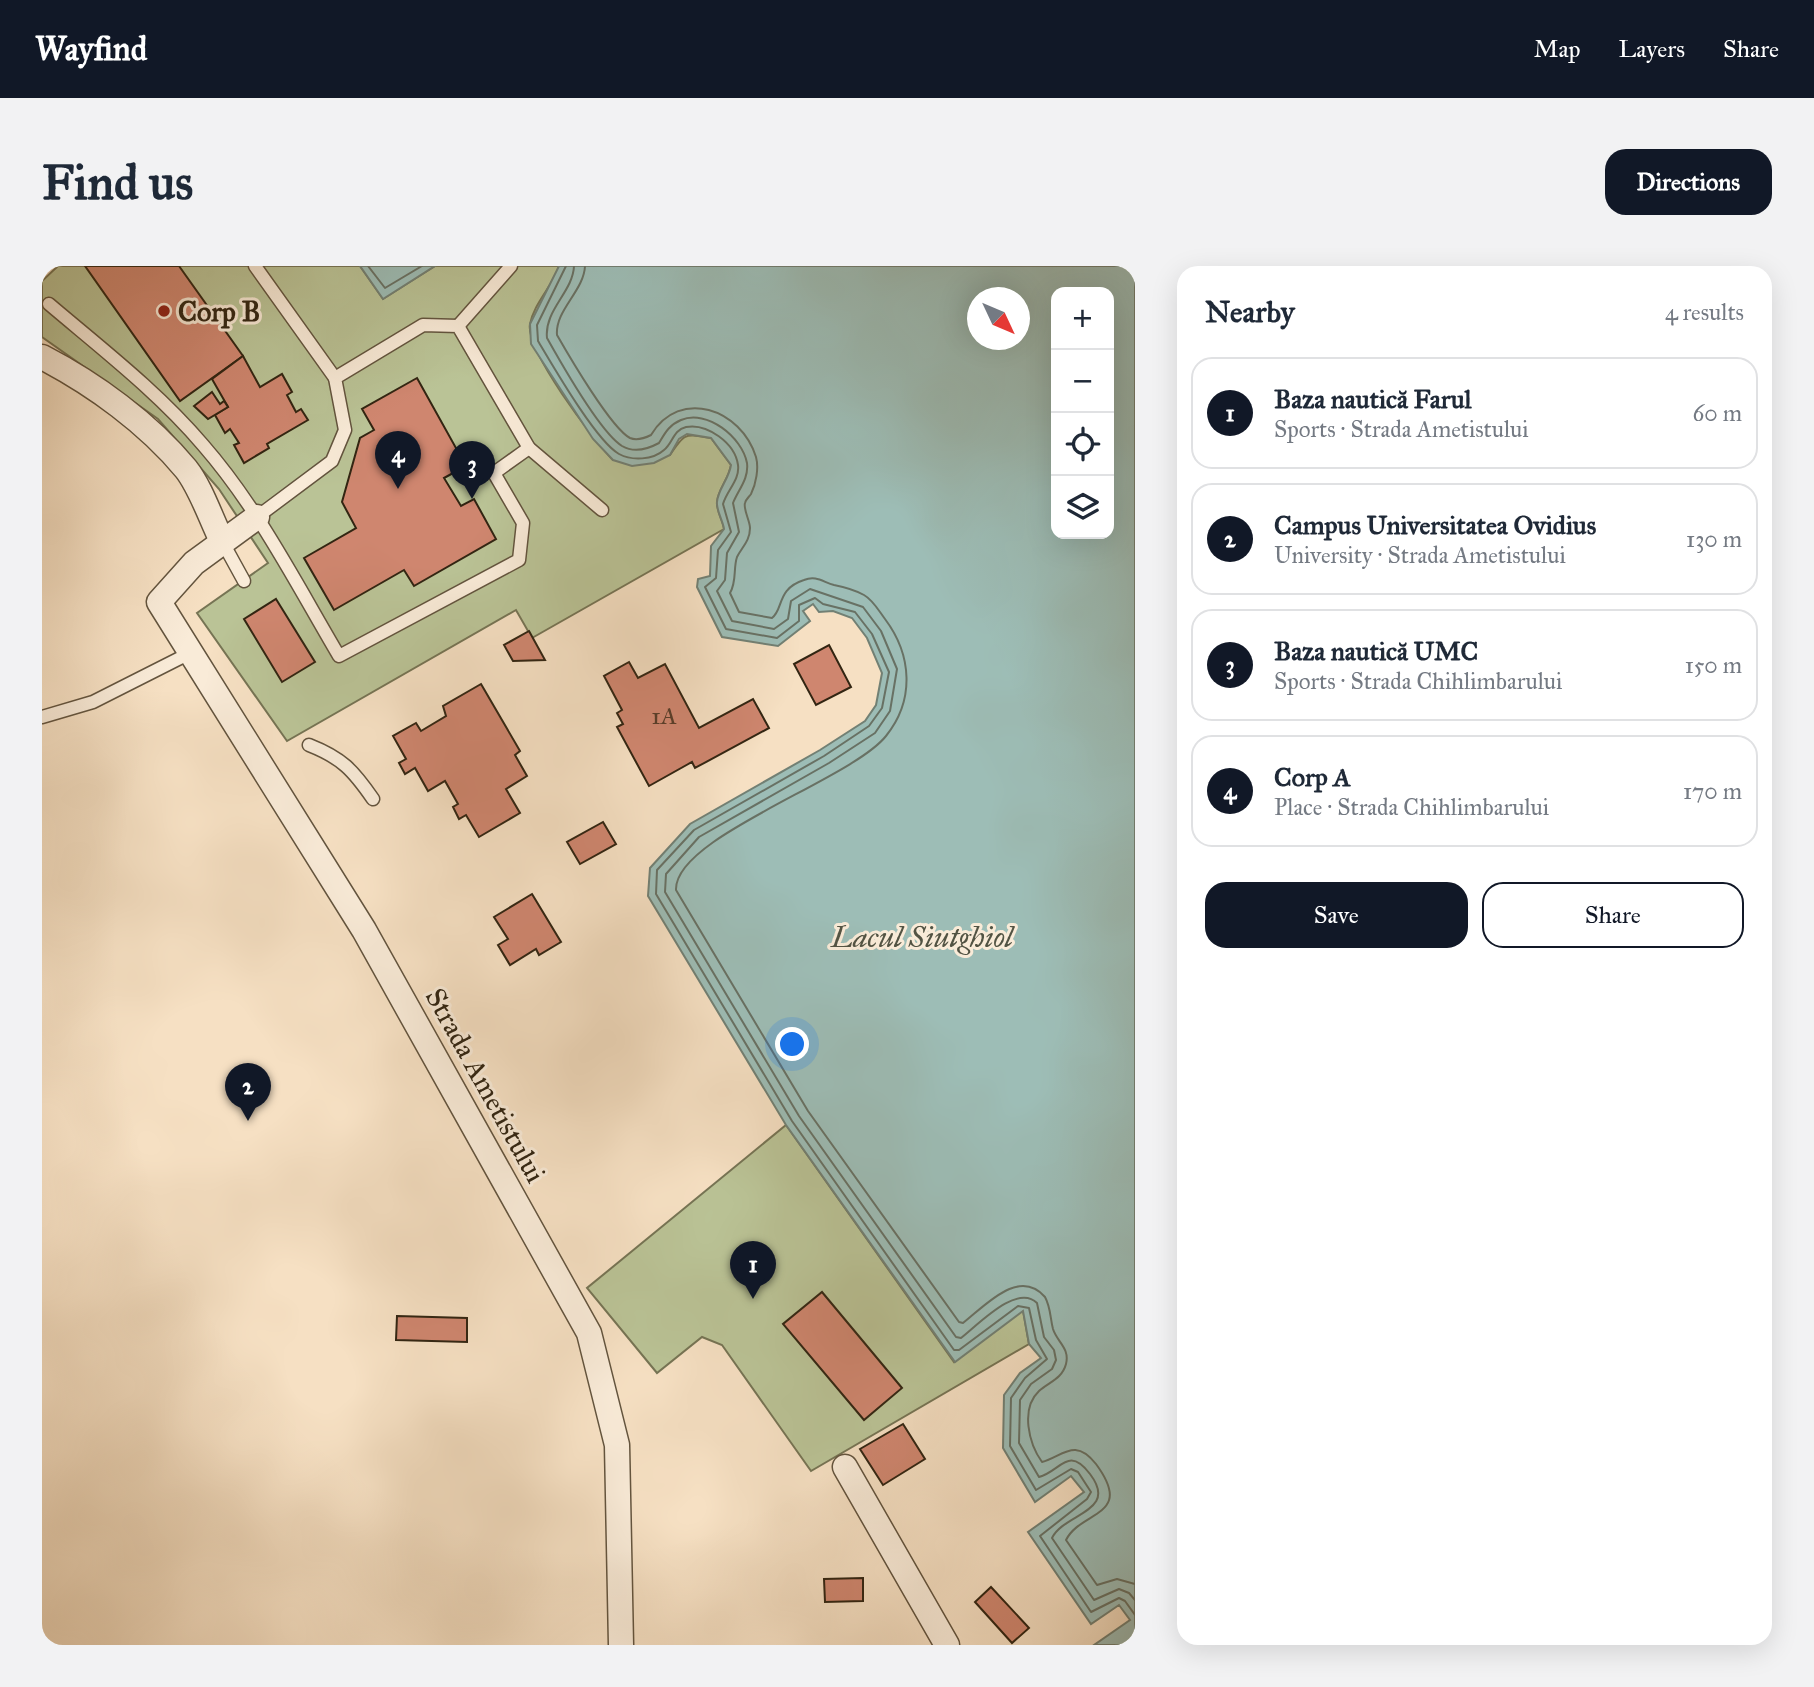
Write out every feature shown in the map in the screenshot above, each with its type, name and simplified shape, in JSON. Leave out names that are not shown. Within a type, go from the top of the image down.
[{"type":"street","points":[[42,357],[73,373],[133,418],[187,470],[222,541],[257,517]]},
{"type":"street","name":"Strada Ametistului","points":[[222,541],[194,563],[159,602],[364,930],[589,1333],[617,1445],[621,1645]]},
{"type":"street","points":[[845,1467],[947,1645]]},
{"type":"lane","points":[[255,266],[335,379],[345,430],[332,461],[257,517]]},
{"type":"lane","points":[[458,326],[511,266]]},
{"type":"lane","points":[[49,304],[131,373],[204,444],[257,517],[339,656],[519,560],[523,523],[494,473],[529,447]]},
{"type":"lane","points":[[335,379],[423,325],[458,326]]},
{"type":"lane","points":[[458,326],[529,447],[603,510]]},
{"type":"lane","points":[[222,541],[244,581]]},
{"type":"lane","points":[[42,717],[93,702],[192,652]]},
{"type":"lane","points":[[309,745],[334,755],[351,768],[373,799]]},
{"type":"green space","points":[[58,266],[360,266],[383,299],[435,266],[559,266],[535,309],[530,324],[531,336],[538,353],[562,394],[613,460],[670,455],[686,436],[711,438],[731,465],[717,502],[724,529],[532,638],[516,610],[287,741],[197,613],[268,563],[219,489],[158,419],[42,337],[42,281]]},
{"type":"green space","points":[[786,1125],[954,1362],[1023,1310],[1029,1344],[811,1471],[722,1345],[702,1337],[657,1373],[587,1288]]},
{"type":"water","points":[[360,266],[435,266],[383,299]]},
{"type":"water","name":"Lacul Siutghiol","points":[[559,266],[1135,266],[1135,1645],[1094,1645],[1130,1620],[1119,1605],[1091,1624],[1028,1532],[1084,1492],[1071,1476],[1035,1502],[1003,1448],[1004,1395],[1020,1373],[1041,1358],[1029,1344],[1023,1311],[955,1362],[786,1125],[648,896],[650,868],[690,824],[820,750],[865,721],[876,705],[882,673],[867,638],[852,618],[833,611],[819,612],[813,604],[803,611],[810,621],[778,646],[722,637],[697,587],[698,579],[710,576],[711,546],[724,529],[717,502],[731,465],[711,438],[687,434],[679,439],[670,455],[654,463],[632,466],[613,460],[593,439],[531,344],[530,324]]},
{"type":"building","name":"Corp B","points":[[85,266],[179,266],[243,356],[180,401]]},
{"type":"building","points":[[243,356],[260,387],[282,374],[292,392],[287,395],[296,412],[301,409],[308,420],[267,444],[269,448],[244,463],[234,445],[239,443],[230,429],[225,433],[215,415],[228,407],[212,379]]},
{"type":"building","points":[[417,378],[466,466],[444,478],[461,506],[474,499],[496,539],[414,586],[404,570],[334,610],[304,558],[356,528],[342,502],[360,438],[374,430],[362,409]]},
{"type":"building","points":[[212,392],[220,404],[224,401],[228,407],[208,419],[194,406]]},
{"type":"building","points":[[276,599],[315,662],[282,682],[244,619]]},
{"type":"building","points":[[529,631],[545,660],[513,661],[504,645]]},
{"type":"building","points":[[829,645],[851,687],[816,705],[794,664]]},
{"type":"building","points":[[629,662],[638,678],[665,664],[699,728],[753,699],[769,728],[695,768],[692,762],[649,786],[617,727],[623,724],[617,713],[622,710],[604,676]]},
{"type":"building","points":[[481,684],[520,751],[515,755],[527,776],[506,789],[520,813],[479,837],[466,815],[459,819],[453,807],[458,804],[445,781],[428,791],[415,768],[405,774],[399,763],[406,759],[393,736],[416,723],[421,731],[446,716],[443,706]]},
{"type":"building","points":[[603,822],[616,844],[580,864],[567,842]]},
{"type":"building","points":[[532,894],[561,942],[539,955],[536,949],[510,965],[498,945],[508,939],[494,917]]},
{"type":"building","points":[[822,1292],[902,1388],[864,1420],[783,1324]]},
{"type":"building","points":[[397,1316],[467,1318],[467,1342],[396,1340]]},
{"type":"building","points":[[903,1424],[925,1459],[883,1485],[860,1449]]},
{"type":"building","points":[[863,1578],[863,1601],[825,1602],[824,1579]]},
{"type":"building","points":[[991,1587],[1029,1628],[1012,1643],[975,1602]]},
{"type":"place","name":"Corp B","points":[[164,311]]},
{"type":"place","name":"Corp A","points":[[398,489]]},
{"type":"place","name":"Baza nautică UMC","points":[[472,499]]},
{"type":"place","name":"Campus Universitatea Ovidius","points":[[248,1121]]},
{"type":"place","name":"Baza nautică Farul","points":[[753,1299]]}]
